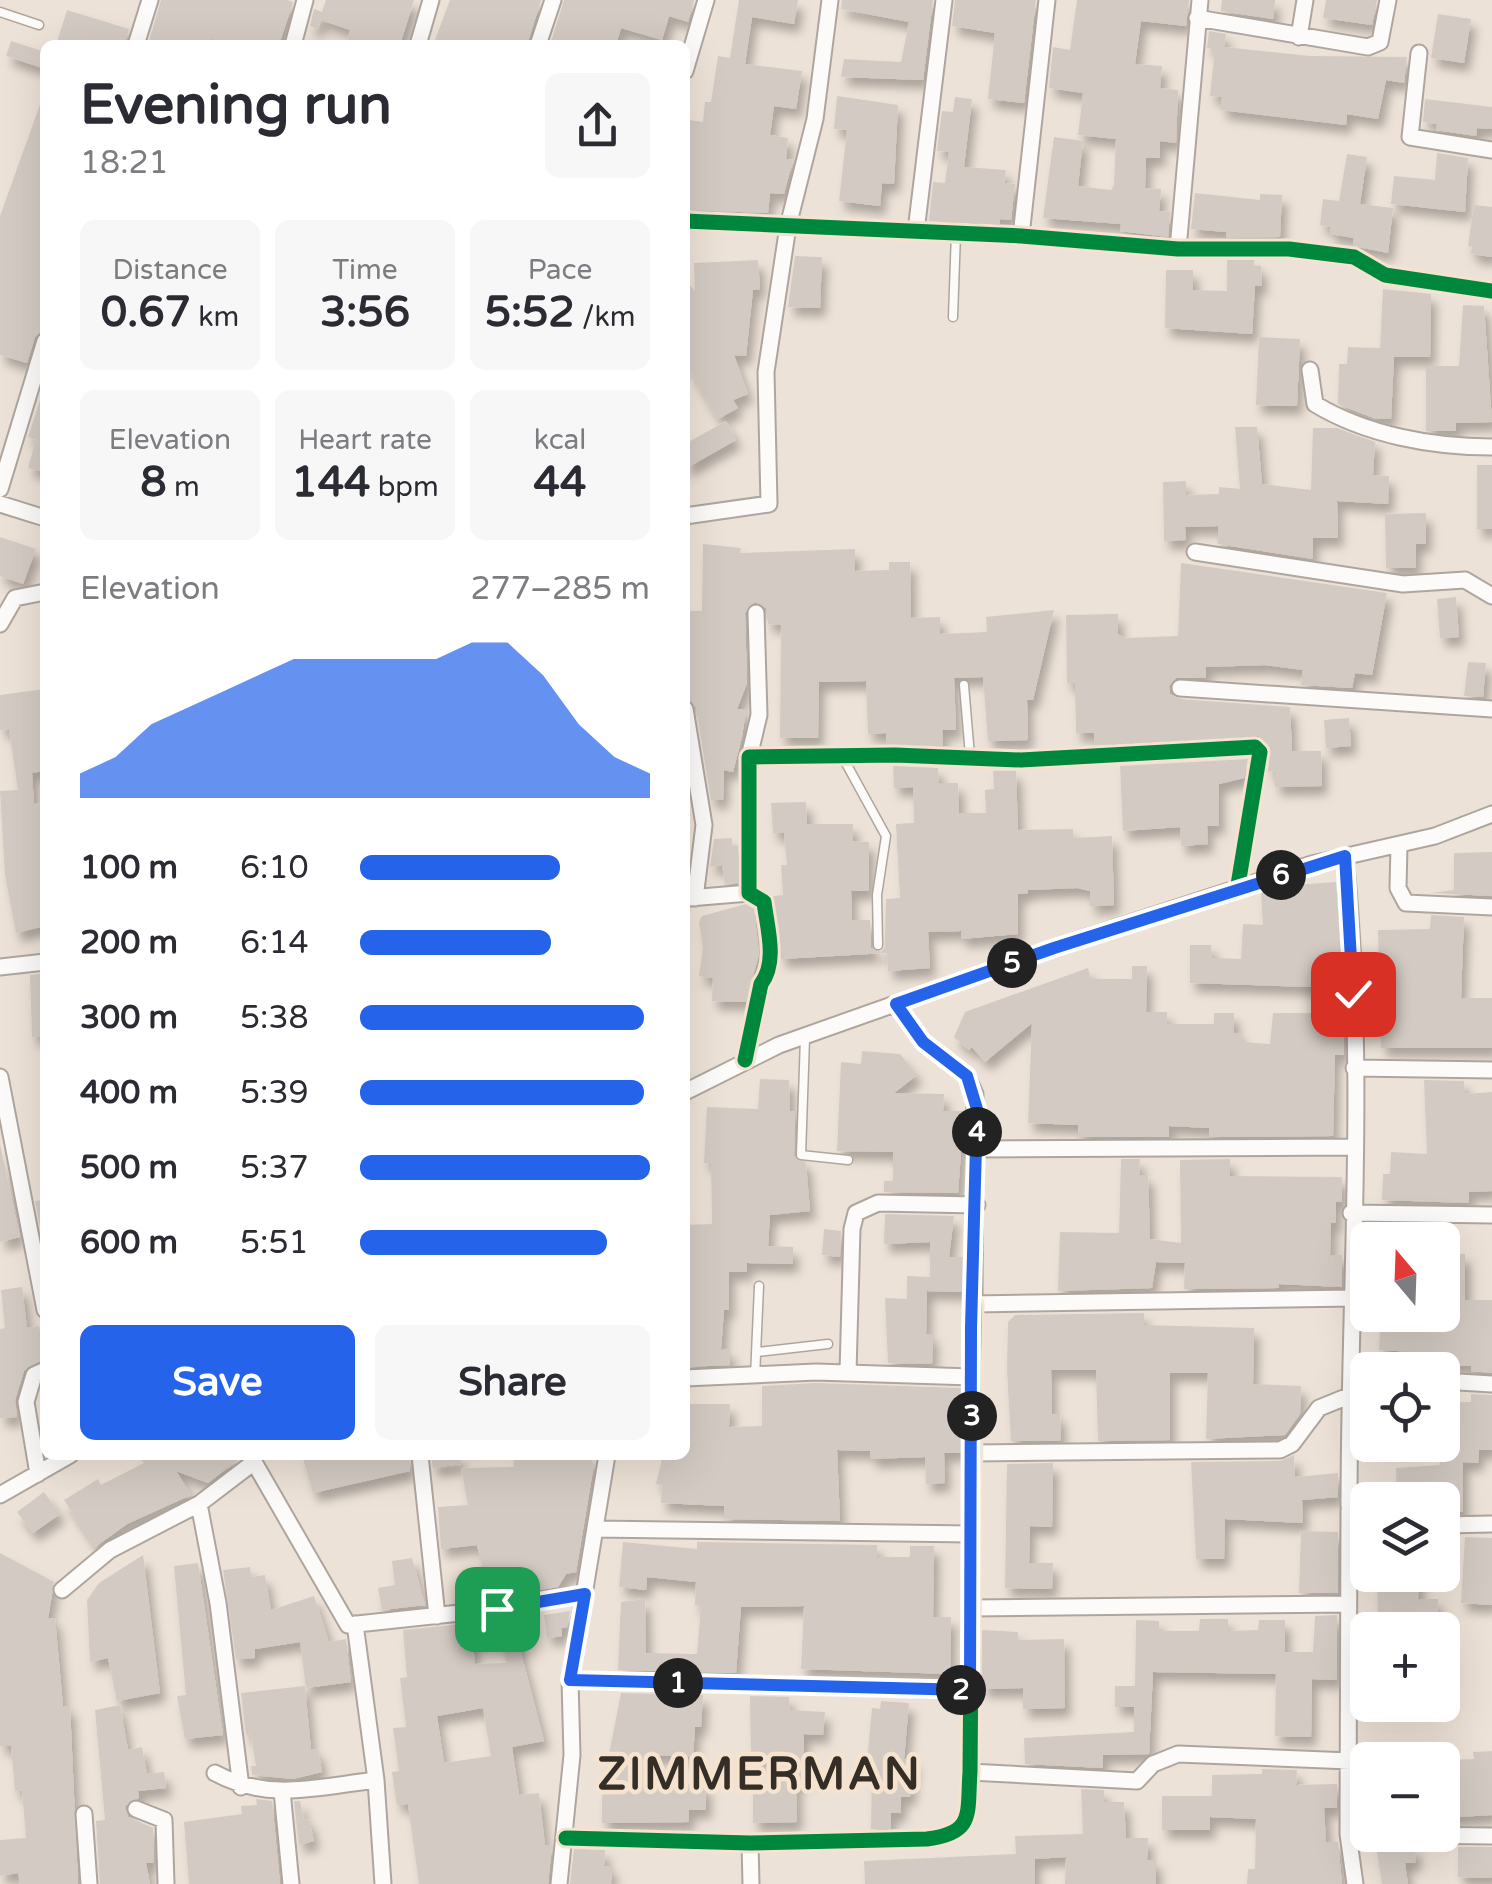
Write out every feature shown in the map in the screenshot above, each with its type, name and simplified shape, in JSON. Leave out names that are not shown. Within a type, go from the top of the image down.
[{"type":"street","points":[[138,40],[150,0]]},
{"type":"street","points":[[294,40],[305,0]]},
{"type":"street","points":[[419,40],[431,0]]},
{"type":"street","points":[[540,40],[553,0]]},
{"type":"street","points":[[690,54],[706,0]]},
{"type":"street","points":[[690,515],[770,504],[766,372],[788,226],[815,119],[830,0]]},
{"type":"street","points":[[916,230],[944,0]]},
{"type":"street","points":[[1021,236],[1047,0]]},
{"type":"street","points":[[1178,249],[1200,0]]},
{"type":"street","points":[[1298,37],[1305,0]]},
{"type":"street","points":[[1197,18],[1368,47],[1380,42],[1388,0]]},
{"type":"street","points":[[1419,53],[1410,137],[1492,150]]},
{"type":"street","points":[[690,221],[956,232],[1178,249],[1252,252],[1274,248],[1354,256],[1385,276],[1492,292]]},
{"type":"street","points":[[0,489],[40,357]]},
{"type":"street","points":[[1310,370],[1315,404],[1334,416],[1412,440],[1492,447]]},
{"type":"street","points":[[0,504],[40,516]]},
{"type":"street","points":[[1194,552],[1403,584],[1465,580],[1492,596]]},
{"type":"street","points":[[0,624],[15,598],[40,593]]},
{"type":"street","points":[[749,892],[749,756],[760,716],[756,613]]},
{"type":"street","points":[[1180,688],[1492,709]]},
{"type":"street","points":[[690,739],[704,824],[690,898],[749,892],[764,902],[770,948],[745,1060]]},
{"type":"street","points":[[749,756],[970,756],[1021,760],[1258,748],[1237,891]]},
{"type":"street","points":[[690,1089],[745,1060],[805,1035],[1054,948],[1345,856],[1399,846],[1492,814]]},
{"type":"street","points":[[1399,846],[1398,888],[1406,903],[1492,907]]},
{"type":"street","points":[[1345,856],[1351,919],[1354,1068],[1351,1222]]},
{"type":"street","points":[[0,967],[40,963]]},
{"type":"street","points":[[566,1838],[750,1843],[954,1836],[967,1820],[973,1608],[972,1377],[978,1149],[975,1094],[967,1076],[923,1042],[896,1004]]},
{"type":"street","points":[[1354,1068],[1492,1070]]},
{"type":"street","points":[[0,1077],[40,1284]]},
{"type":"street","points":[[978,1149],[1352,1146]]},
{"type":"street","points":[[848,1372],[852,1229],[856,1213],[878,1203],[977,1205]]},
{"type":"street","points":[[1351,1213],[1492,1215]]},
{"type":"street","points":[[974,1304],[1350,1298]]},
{"type":"street","points":[[38,1474],[26,1402],[34,1375],[40,1372]]},
{"type":"street","points":[[690,1378],[848,1372],[972,1377]]},
{"type":"street","points":[[1460,1383],[1492,1384]]},
{"type":"street","points":[[972,1454],[1280,1450],[1292,1444],[1319,1408],[1350,1388]]},
{"type":"street","points":[[0,1494],[62,1460]]},
{"type":"street","points":[[62,1590],[110,1550],[198,1504],[251,1460]]},
{"type":"street","points":[[254,1460],[348,1625],[585,1594]]},
{"type":"street","points":[[421,1460],[437,1616]]},
{"type":"street","points":[[558,1884],[572,1755],[570,1680],[606,1460]]},
{"type":"street","points":[[1352,1462],[1348,1834],[1354,1884]]},
{"type":"street","points":[[198,1504],[218,1603],[241,1787]]},
{"type":"street","points":[[1460,1525],[1492,1524]]},
{"type":"street","points":[[595,1529],[972,1534]]},
{"type":"street","points":[[973,1608],[1348,1604]]},
{"type":"street","points":[[356,1624],[376,1780],[383,1884]]},
{"type":"street","points":[[570,1680],[970,1690]]},
{"type":"street","points":[[970,1772],[1137,1781],[1153,1764],[1178,1754],[1350,1761]]},
{"type":"street","points":[[215,1773],[241,1787],[282,1790],[376,1780]]},
{"type":"street","points":[[282,1790],[291,1884]]},
{"type":"street","points":[[136,1809],[164,1820],[166,1884]]},
{"type":"street","points":[[84,1814],[88,1884]]},
{"type":"street","points":[[1460,1836],[1492,1836]]},
{"type":"street","points":[[750,1843],[751,1884]]},
{"type":"lane","points":[[0,12],[38,25]]},
{"type":"lane","points":[[953,318],[956,232]]},
{"type":"lane","points":[[964,685],[970,756]]},
{"type":"lane","points":[[842,756],[886,836],[876,896],[878,945]]},
{"type":"lane","points":[[805,1035],[798,1147],[805,1158],[848,1160]]},
{"type":"lane","points":[[755,1377],[760,1286]]},
{"type":"lane","points":[[756,1352],[828,1344]]},
{"type":"building","points":[[161,0],[293,2],[281,40],[149,40]]},
{"type":"building","points":[[326,0],[414,0],[402,40],[347,40],[350,30],[321,20],[318,29],[310,26],[314,9],[322,12]]},
{"type":"building","points":[[450,0],[541,0],[529,40],[435,40]]},
{"type":"building","points":[[564,0],[694,0],[688,22],[669,16],[662,40],[621,28],[617,40],[552,40]]},
{"type":"building","points":[[739,0],[798,0],[794,24],[752,17],[745,64],[802,71],[796,109],[774,106],[770,135],[788,138],[786,159],[793,160],[784,194],[770,193],[768,213],[690,210],[690,120],[703,122],[705,102],[711,102],[718,56],[730,58]]},
{"type":"building","points":[[842,0],[933,0],[923,80],[841,77],[844,59],[901,62],[909,22],[841,9]]},
{"type":"building","points":[[955,0],[1036,0],[1024,103],[988,99],[995,33],[952,26]]},
{"type":"building","points":[[1077,0],[1189,0],[1186,26],[1141,21],[1135,64],[1162,66],[1160,88],[1178,90],[1176,143],[1160,141],[1160,158],[1146,158],[1145,188],[1161,189],[1159,211],[1170,212],[1168,237],[1120,231],[1121,224],[1043,218],[1054,137],[1083,141],[1078,186],[1111,190],[1114,185],[1116,139],[1078,135],[1083,93],[1049,88],[1053,47],[1070,50]]},
{"type":"building","points":[[1222,0],[1275,0],[1273,19],[1221,11]]},
{"type":"building","points":[[1326,0],[1377,0],[1372,25],[1323,18]]},
{"type":"building","points":[[67,10],[129,29],[126,40],[58,40]]},
{"type":"building","points":[[1438,14],[1471,19],[1464,63],[1431,58]]},
{"type":"building","points":[[1209,31],[1226,34],[1224,47],[1310,56],[1407,57],[1404,83],[1386,80],[1378,119],[1347,114],[1346,125],[1221,110],[1222,97],[1210,96],[1215,48],[1207,48]]},
{"type":"building","points":[[11,41],[40,50],[40,67],[6,56]]},
{"type":"building","points":[[837,96],[898,105],[894,184],[882,183],[880,206],[839,201],[847,130],[834,129]]},
{"type":"building","points":[[955,97],[972,99],[964,167],[1006,170],[1004,183],[1015,184],[1011,220],[1000,219],[1000,224],[929,221],[933,182],[945,183],[949,152],[937,151],[942,111],[953,112]]},
{"type":"building","points":[[1425,99],[1492,107],[1492,129],[1477,128],[1476,136],[1436,130],[1437,124],[1423,122]]},
{"type":"building","points":[[40,105],[40,334],[35,337],[27,363],[0,355],[0,216]]},
{"type":"building","points":[[1437,153],[1468,158],[1465,212],[1391,204],[1394,176],[1435,180]]},
{"type":"building","points":[[1347,154],[1367,157],[1360,204],[1393,208],[1388,253],[1353,246],[1354,238],[1330,234],[1331,227],[1320,225],[1323,199],[1339,201]]},
{"type":"building","points":[[1195,193],[1260,200],[1260,194],[1282,195],[1280,237],[1226,238],[1226,232],[1191,229]]},
{"type":"building","points":[[1474,205],[1492,207],[1492,257],[1471,254],[1472,247],[1468,246]]},
{"type":"building","points":[[795,256],[822,257],[820,308],[788,307]]},
{"type":"building","points":[[758,260],[760,289],[753,290],[746,356],[734,355],[748,394],[733,400],[738,408],[718,419],[690,371],[690,286],[695,291],[694,263]]},
{"type":"building","points":[[1227,260],[1254,260],[1254,266],[1261,266],[1262,286],[1255,286],[1252,334],[1165,328],[1166,270],[1193,270],[1193,290],[1227,291]]},
{"type":"building","points":[[1383,289],[1431,294],[1430,357],[1394,357],[1391,419],[1376,419],[1338,404],[1339,364],[1347,364],[1348,347],[1380,348]]},
{"type":"building","points":[[1463,305],[1484,306],[1492,422],[1456,423],[1456,431],[1426,431],[1426,366],[1459,366]]},
{"type":"building","points":[[1259,337],[1300,339],[1297,406],[1256,405]]},
{"type":"building","points":[[40,400],[40,471],[28,468],[36,440],[28,437]]},
{"type":"building","points":[[726,421],[736,440],[690,466],[690,441]]},
{"type":"building","points":[[1235,427],[1257,427],[1262,484],[1311,490],[1313,428],[1337,428],[1375,442],[1373,475],[1389,476],[1388,504],[1337,501],[1338,538],[1313,538],[1313,559],[1218,544],[1218,526],[1185,527],[1186,540],[1164,541],[1163,482],[1186,481],[1186,495],[1219,494],[1219,487],[1240,489]]},
{"type":"building","points":[[1477,465],[1492,465],[1492,529],[1477,529]]},
{"type":"building","points":[[1426,513],[1426,544],[1416,544],[1416,568],[1386,568],[1385,514]]},
{"type":"building","points":[[0,537],[36,549],[23,584],[0,576]]},
{"type":"building","points":[[703,544],[741,548],[740,553],[855,549],[855,571],[889,570],[889,562],[910,562],[911,618],[940,617],[940,634],[987,632],[986,617],[1054,610],[1033,700],[1027,700],[1028,740],[988,741],[983,677],[954,678],[956,730],[942,730],[943,746],[886,744],[886,733],[868,734],[866,681],[819,682],[818,738],[780,738],[781,625],[768,624],[766,608],[755,602],[745,613],[747,683],[737,709],[746,710],[742,737],[733,772],[724,770],[723,800],[711,800],[696,707],[690,702],[690,611],[702,611]]},
{"type":"building","points":[[1181,563],[1387,593],[1372,675],[1355,673],[1352,688],[1301,685],[1303,670],[1265,665],[1206,667],[1206,678],[1176,678],[1169,686],[1170,694],[1179,699],[1290,707],[1292,751],[1321,751],[1322,786],[1275,787],[1275,770],[1268,772],[1270,748],[1258,736],[1094,745],[1094,733],[1076,733],[1075,683],[1067,683],[1066,615],[1118,614],[1118,634],[1124,638],[1178,636]]},
{"type":"building","points":[[1456,597],[1459,637],[1440,638],[1437,599]]},
{"type":"building","points":[[1468,662],[1486,663],[1483,697],[1464,696]]},
{"type":"building","points":[[40,690],[40,772],[32,773],[34,804],[40,803],[40,927],[16,933],[5,875],[0,791],[18,790],[9,729],[0,730],[0,695]]},
{"type":"building","points":[[1349,718],[1351,746],[1326,748],[1324,720]]},
{"type":"building","points":[[1248,759],[1244,778],[1219,784],[1219,826],[1207,826],[1208,844],[1181,846],[1180,827],[1123,831],[1120,766]]},
{"type":"building","points":[[893,766],[938,768],[939,783],[958,783],[959,813],[986,813],[985,790],[994,789],[993,771],[1016,771],[1018,830],[1073,829],[1073,838],[1112,836],[1114,905],[1090,906],[1090,891],[1077,888],[1028,890],[1018,894],[1018,934],[961,939],[961,931],[928,932],[930,968],[888,971],[887,953],[781,959],[773,896],[783,895],[781,865],[787,865],[784,833],[773,833],[771,803],[806,802],[807,824],[853,824],[853,841],[869,842],[869,891],[851,891],[852,920],[870,920],[871,948],[881,952],[885,946],[886,899],[900,898],[896,824],[914,823],[913,787],[894,788]]},
{"type":"building","points":[[732,838],[732,846],[738,846],[738,883],[725,884],[722,865],[710,867],[714,839]]},
{"type":"building","points":[[1492,852],[1492,896],[1431,893],[1454,890],[1454,853]]},
{"type":"building","points":[[1336,882],[1342,988],[1190,983],[1190,945],[1211,945],[1212,958],[1241,959],[1243,924],[1263,925],[1261,892],[1281,886]]},
{"type":"building","points":[[746,904],[754,909],[759,954],[746,1002],[712,1001],[713,978],[699,976],[703,948],[699,922],[702,916]]},
{"type":"building","points":[[1431,915],[1464,917],[1461,998],[1492,998],[1492,1048],[1381,1048],[1378,930],[1430,929]]},
{"type":"building","points":[[1132,966],[1147,966],[1146,1012],[1167,1012],[1167,1024],[1214,1024],[1214,1013],[1234,1013],[1234,1033],[1241,1033],[1242,1042],[1270,1044],[1273,1013],[1343,1013],[1344,1055],[1335,1055],[1333,1136],[1209,1137],[1209,1128],[1169,1126],[1169,1137],[1078,1137],[1078,1125],[1028,1123],[1032,1023],[985,1062],[972,1047],[969,1050],[954,1037],[965,1012],[1088,968],[1091,979],[1132,979]]},
{"type":"building","points":[[40,974],[40,1036],[32,1037],[30,975]]},
{"type":"building","points":[[862,1051],[900,1054],[917,1075],[894,1093],[944,1094],[943,1111],[964,1111],[958,1193],[884,1192],[884,1181],[893,1181],[893,1152],[837,1151],[841,1062],[861,1064]]},
{"type":"building","points":[[760,1079],[789,1080],[790,1111],[795,1112],[794,1156],[806,1163],[810,1211],[770,1215],[768,1246],[793,1247],[793,1264],[747,1263],[747,1272],[729,1272],[729,1310],[724,1310],[721,1350],[730,1349],[730,1365],[690,1367],[690,1225],[712,1224],[711,1163],[704,1163],[707,1107],[758,1109]]},
{"type":"building","points":[[1424,1080],[1464,1081],[1465,1094],[1492,1092],[1492,1191],[1469,1192],[1469,1203],[1382,1200],[1383,1174],[1390,1174],[1391,1152],[1427,1154]]},
{"type":"building","points":[[0,1144],[20,1237],[0,1242]]},
{"type":"building","points":[[1121,1159],[1140,1159],[1139,1175],[1148,1175],[1150,1239],[1181,1243],[1180,1160],[1230,1159],[1230,1176],[1342,1177],[1342,1202],[1336,1202],[1336,1223],[1331,1223],[1330,1255],[1342,1255],[1342,1287],[1279,1284],[1279,1288],[1184,1289],[1185,1263],[1156,1262],[1152,1288],[1058,1291],[1060,1232],[1119,1233]]},
{"type":"building","points":[[40,1200],[40,1227],[35,1201]]},
{"type":"building","points":[[885,1214],[954,1216],[949,1257],[963,1257],[963,1292],[927,1291],[926,1334],[933,1334],[932,1364],[888,1363],[885,1298],[907,1299],[907,1276],[930,1277],[930,1242],[884,1244]]},
{"type":"building","points":[[824,1229],[841,1231],[840,1257],[822,1255]]},
{"type":"building","points":[[1460,1254],[1465,1254],[1465,1300],[1492,1300],[1492,1373],[1460,1366],[1460,1352],[1379,1350],[1380,1332],[1460,1332]]},
{"type":"building","points":[[22,1287],[27,1328],[39,1326],[40,1362],[24,1371],[15,1400],[17,1417],[0,1418],[0,1329],[5,1328],[1,1290]]},
{"type":"building","points":[[1144,1313],[1144,1325],[1254,1328],[1253,1384],[1301,1386],[1300,1414],[1285,1435],[1206,1439],[1208,1373],[1170,1373],[1170,1440],[1098,1441],[1096,1370],[1051,1370],[1052,1414],[1060,1414],[1061,1441],[1011,1441],[1008,1322],[1015,1315]]},
{"type":"building","points":[[816,1383],[962,1388],[961,1453],[944,1453],[945,1483],[926,1484],[925,1457],[871,1459],[870,1451],[837,1450],[840,1521],[724,1519],[724,1506],[661,1503],[662,1485],[656,1484],[662,1460],[690,1460],[690,1404],[730,1404],[729,1427],[762,1426],[762,1386]]},
{"type":"building","points":[[1471,1394],[1492,1395],[1492,1450],[1479,1450],[1478,1463],[1463,1462],[1460,1512],[1460,1482],[1396,1482],[1396,1468],[1460,1462],[1460,1402],[1471,1402]]},
{"type":"building","points":[[1294,1455],[1295,1477],[1338,1473],[1338,1497],[1302,1500],[1303,1523],[1225,1519],[1224,1559],[1196,1559],[1191,1462],[1280,1461]]},
{"type":"building","points":[[141,1460],[237,1460],[208,1483],[176,1471],[191,1495],[127,1524],[95,1547],[64,1500],[98,1479],[101,1485],[144,1463]]},
{"type":"building","points":[[303,1460],[409,1460],[410,1471],[313,1493]]},
{"type":"building","points":[[432,1460],[461,1460],[461,1464],[433,1468]]},
{"type":"building","points":[[513,1460],[591,1460],[594,1464],[576,1572],[566,1574],[558,1587],[490,1598],[477,1545],[441,1549],[438,1507],[468,1505],[461,1468],[514,1467]]},
{"type":"building","points":[[1053,1463],[1052,1527],[1030,1526],[1029,1563],[1053,1563],[1052,1589],[1005,1588],[1007,1464]]},
{"type":"building","points":[[44,1492],[60,1514],[33,1533],[17,1512]]},
{"type":"building","points":[[1301,1531],[1338,1532],[1338,1593],[1299,1593]]},
{"type":"building","points":[[1465,1537],[1492,1538],[1492,1605],[1461,1603]]},
{"type":"building","points":[[623,1542],[697,1549],[697,1542],[877,1545],[877,1557],[910,1557],[910,1546],[934,1546],[933,1617],[951,1617],[950,1674],[801,1669],[804,1606],[741,1607],[736,1673],[618,1670],[621,1602],[645,1599],[646,1653],[697,1654],[701,1606],[695,1605],[696,1582],[647,1577],[646,1590],[619,1587]]},
{"type":"building","points":[[0,1553],[54,1582],[48,1619],[55,1618],[63,1706],[70,1706],[78,1884],[20,1884],[18,1873],[0,1876],[0,1840],[26,1838],[22,1790],[15,1791],[11,1746],[0,1746]]},
{"type":"building","points":[[143,1555],[160,1693],[117,1701],[108,1658],[90,1662],[87,1600],[99,1583]]},
{"type":"building","points":[[412,1558],[425,1605],[382,1610],[378,1588],[395,1585],[392,1561]]},
{"type":"building","points":[[198,1563],[223,1735],[185,1739],[177,1696],[186,1695],[174,1566]]},
{"type":"building","points":[[250,1567],[251,1577],[265,1575],[271,1610],[314,1596],[329,1642],[346,1639],[351,1682],[306,1688],[300,1642],[255,1649],[255,1658],[236,1659],[223,1570]]},
{"type":"building","points":[[1377,1592],[1418,1592],[1418,1599],[1438,1599],[1438,1612],[1378,1612]]},
{"type":"building","points":[[570,1611],[567,1627],[561,1628],[562,1636],[547,1638],[544,1615]]},
{"type":"building","points":[[1337,1615],[1337,1680],[1312,1679],[1311,1737],[1275,1736],[1276,1674],[1153,1672],[1149,1754],[1103,1755],[1103,1768],[1025,1764],[1024,1738],[1134,1732],[1134,1707],[1115,1707],[1115,1686],[1135,1686],[1136,1620],[1159,1621],[1159,1631],[1199,1631],[1200,1619],[1228,1619],[1228,1631],[1258,1630],[1259,1620],[1285,1620],[1285,1652],[1313,1652],[1315,1616]]},
{"type":"building","points":[[512,1618],[544,1741],[512,1747],[519,1795],[539,1793],[545,1845],[552,1845],[548,1884],[419,1884],[408,1804],[397,1805],[392,1772],[399,1771],[393,1728],[406,1727],[400,1678],[407,1677],[403,1630],[471,1623],[475,1664],[507,1663],[496,1620]],"holes":[[[483,1708],[491,1756],[444,1763],[437,1716]]]},
{"type":"building","points":[[982,1630],[1018,1632],[1018,1640],[1064,1639],[1065,1708],[1023,1709],[1023,1688],[982,1689]]},
{"type":"building","points":[[305,1686],[311,1750],[318,1749],[322,1772],[293,1779],[252,1775],[251,1766],[256,1766],[251,1734],[246,1735],[241,1693]]},
{"type":"building","points":[[621,1693],[703,1695],[701,1727],[695,1727],[693,1757],[654,1755],[655,1785],[706,1784],[706,1810],[689,1810],[689,1822],[602,1823],[604,1781],[609,1781],[608,1759]]},
{"type":"building","points":[[750,1696],[789,1697],[790,1710],[825,1712],[823,1735],[804,1734],[804,1781],[796,1781],[797,1822],[753,1823],[753,1784],[777,1784],[778,1763],[751,1757]]},
{"type":"building","points":[[881,1701],[909,1703],[904,1759],[914,1759],[910,1797],[901,1797],[901,1813],[891,1813],[891,1829],[871,1829],[872,1762],[867,1762],[872,1708],[880,1709]]},
{"type":"building","points":[[120,1705],[128,1750],[142,1747],[147,1774],[164,1772],[166,1788],[138,1791],[139,1798],[125,1806],[128,1817],[153,1828],[154,1863],[146,1863],[150,1884],[100,1884],[96,1821],[105,1820],[95,1710]]},
{"type":"building","points":[[1492,1751],[1492,1815],[1460,1817],[1460,1759],[1474,1759],[1473,1752]]},
{"type":"building","points":[[1262,1769],[1297,1770],[1296,1785],[1337,1784],[1337,1808],[1324,1808],[1326,1842],[1338,1842],[1342,1884],[1247,1884],[1248,1869],[1255,1869],[1256,1819],[1210,1817],[1210,1830],[1162,1830],[1162,1796],[1212,1796],[1212,1775],[1262,1774]]},
{"type":"building","points":[[1081,1789],[1104,1790],[1104,1802],[1124,1802],[1126,1838],[1148,1838],[1147,1860],[1156,1860],[1156,1884],[1065,1884],[1066,1857],[1035,1859],[1035,1884],[865,1884],[864,1861],[1016,1854],[1015,1836],[1083,1834]]},
{"type":"building","points":[[256,1799],[272,1801],[280,1884],[189,1884],[184,1822],[242,1814],[241,1806],[257,1805]]},
{"type":"building","points":[[294,1801],[300,1801],[304,1820],[309,1819],[314,1841],[299,1845]]},
{"type":"building","points":[[1460,1847],[1492,1847],[1492,1878],[1458,1877]]},
{"type":"building","points":[[574,1849],[605,1850],[604,1866],[612,1866],[611,1884],[570,1884]]},
{"type":"building","points":[[1377,1852],[1416,1852],[1415,1863],[1405,1863],[1408,1884],[1382,1884]]},
{"type":"cycle path","points":[[690,221],[1021,236],[1178,249],[1289,249],[1354,257],[1385,275],[1492,291]]},
{"type":"cycle path","points":[[745,1060],[770,955],[764,902],[749,893],[749,757],[895,755],[1021,760],[1255,747],[1260,752],[1237,891]]},
{"type":"cycle path","points":[[566,1838],[750,1843],[927,1839],[954,1832],[961,1826],[968,1810],[970,1772],[974,1304]]},
{"type":"district","name":"ZIMMERMAN","points":[[760,1773]]},
{"type":"route","points":[[497,1609],[585,1594],[570,1680],[970,1690],[971,1328],[977,1109],[967,1076],[923,1042],[896,1004],[1054,948],[1345,856],[1353,994]]}]
